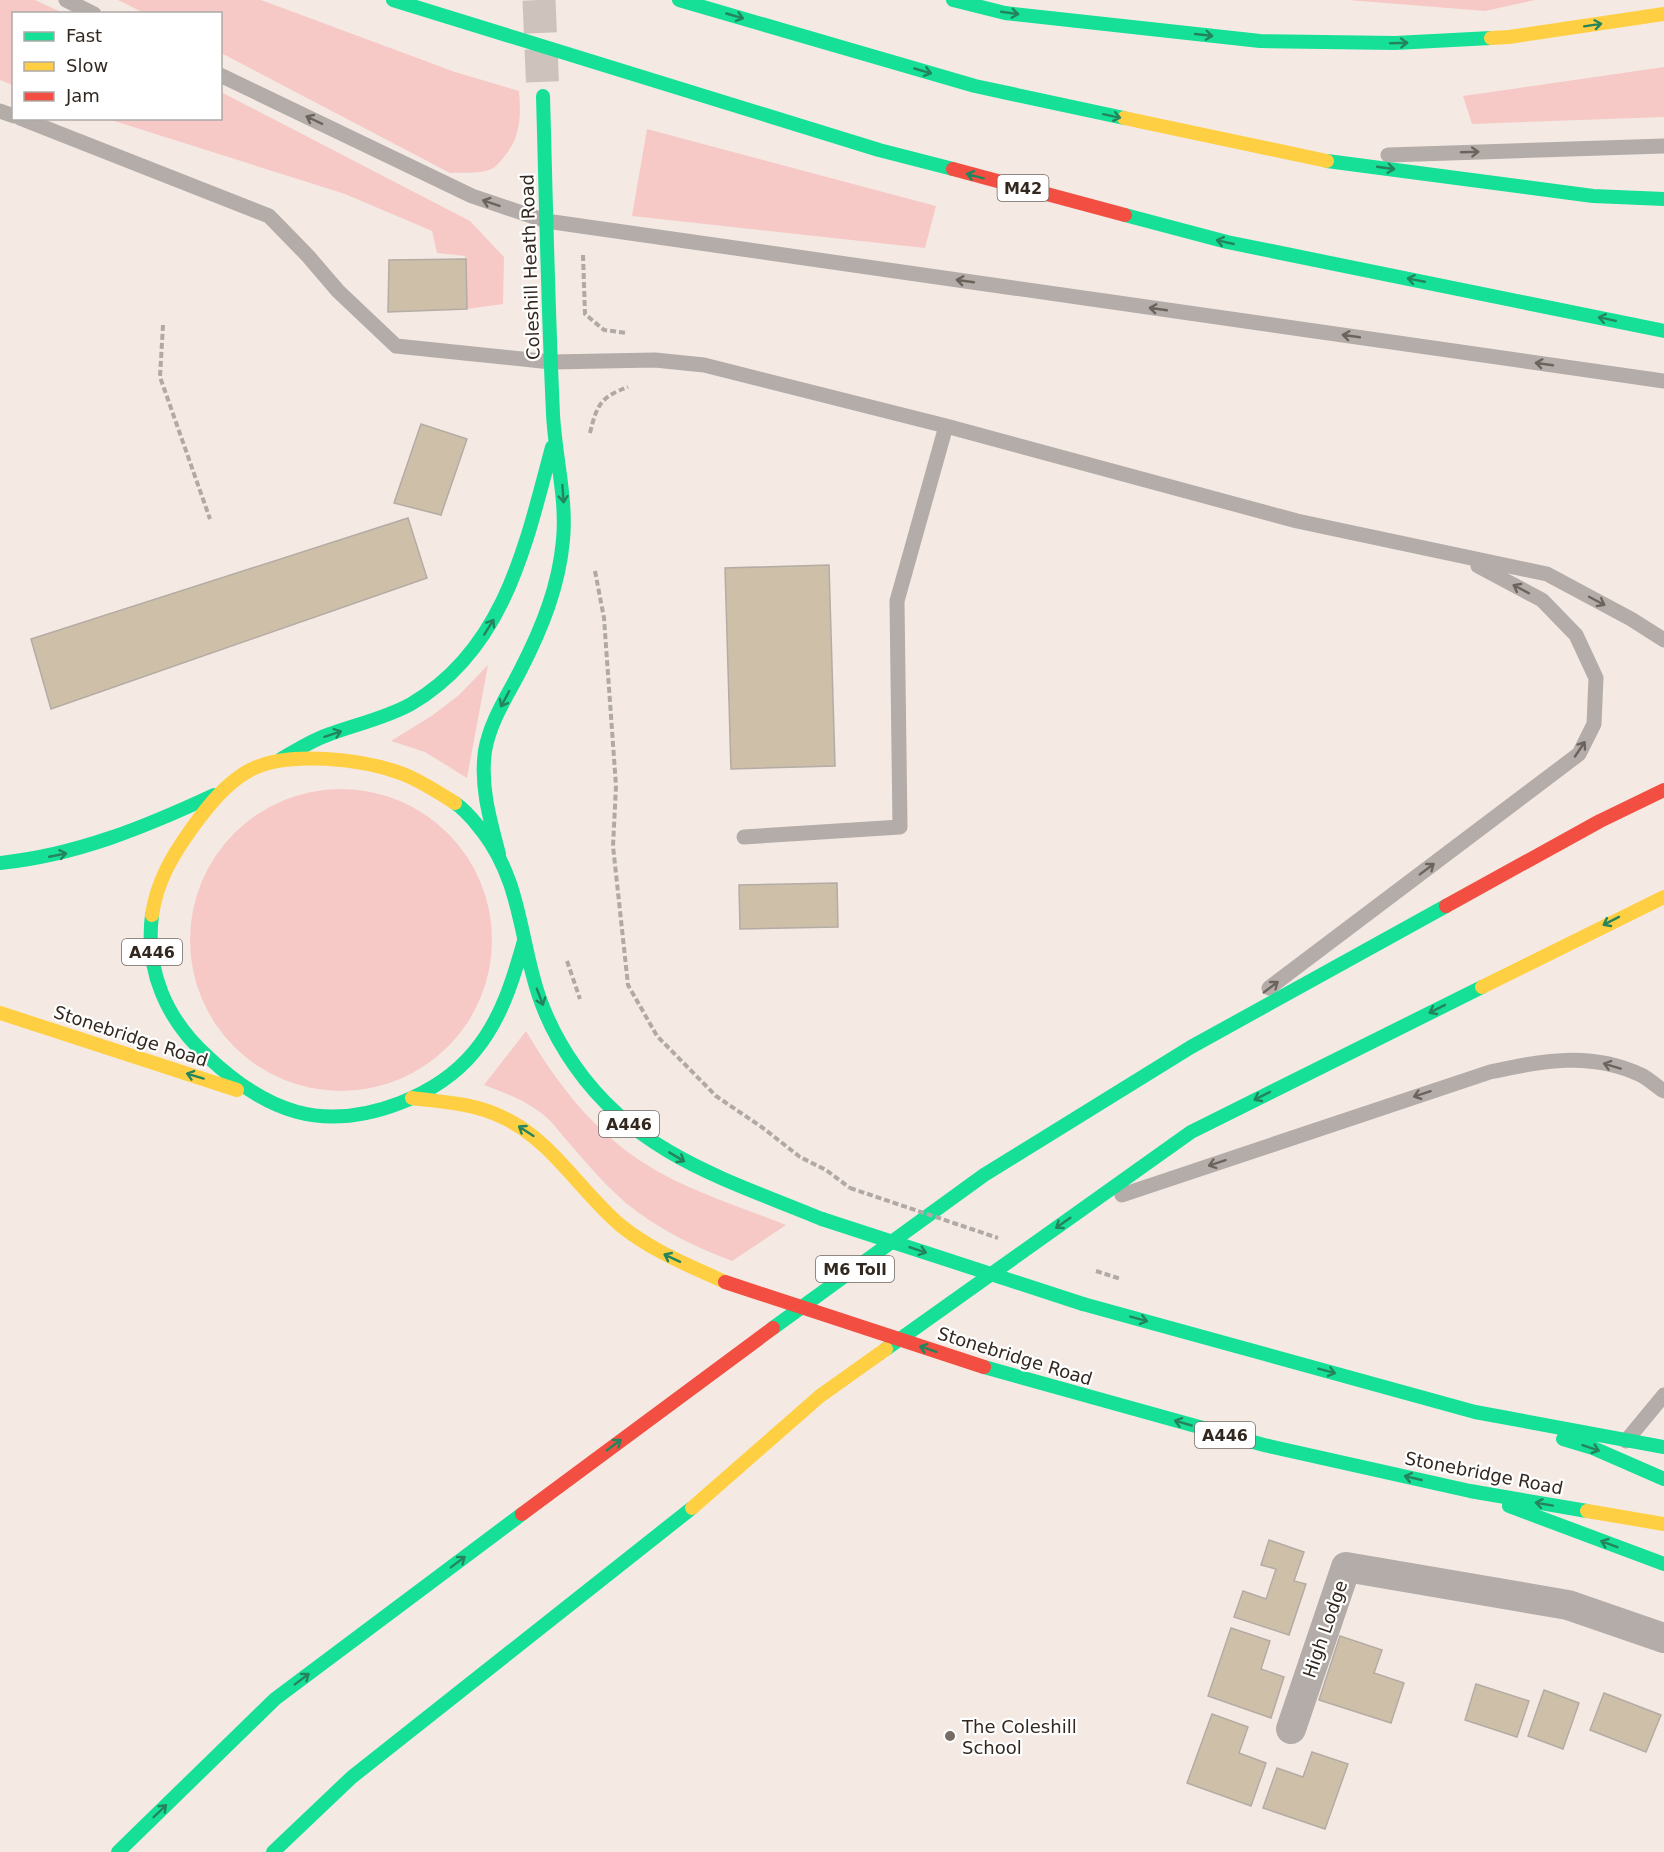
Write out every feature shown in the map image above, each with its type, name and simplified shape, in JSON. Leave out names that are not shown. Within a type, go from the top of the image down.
[{"type":"main road","name":"M42","points":[[393,0],[589,63],[879,150],[1227,242],[1664,331]]},
{"type":"main road","points":[[679,0],[975,86],[1306,158],[1593,196],[1664,200]]},
{"type":"main road","points":[[953,0],[1005,13],[1260,41],[1395,43],[1509,38],[1664,14]]},
{"type":"main road","name":"Coleshill Heath Road","points":[[499,854],[483,793],[485,752],[490,731],[544,616],[562,555],[564,528],[564,493],[555,436],[551,362],[543,96]]},
{"type":"main road","name":"Coleshill Heath Road","points":[[281,759],[321,738],[409,705],[438,689],[460,668],[493,622],[520,564],[555,436]]},
{"type":"main road","name":"A446","points":[[0,863],[61,855],[98,845],[175,813],[219,792],[238,778],[281,759],[333,760],[374,765],[420,780],[466,810],[499,854],[510,881],[534,981],[559,1041],[581,1075],[611,1110],[655,1144],[692,1167],[822,1219],[1083,1304],[1475,1412],[1664,1447]]},
{"type":"main road","name":"M6 Toll","points":[[118,1852],[275,1699],[657,1413],[984,1175],[1191,1047],[1600,821],[1664,790]]},
{"type":"main road","name":"A446","points":[[219,792],[195,822],[162,875],[154,901],[151,933],[152,962],[157,986],[171,1013],[193,1042],[215,1065],[251,1094],[303,1115],[340,1118],[388,1109],[428,1091],[464,1063],[481,1044],[496,1021],[510,989],[525,940]]},
{"type":"main road","points":[[273,1852],[352,1777],[698,1503],[820,1396],[1191,1132],[1664,897]]},
{"type":"main road","name":"Stonebridge Road","points":[[0,1012],[147,1062],[251,1094]]},
{"type":"main road","name":"Stonebridge Road","points":[[412,1098],[462,1104],[502,1116],[534,1136],[600,1206],[634,1237],[666,1256],[725,1282],[984,1367],[1264,1445],[1470,1491],[1664,1524]]},
{"type":"main road","points":[[1475,1412],[1593,1448],[1664,1479]]},
{"type":"main road","points":[[1470,1491],[1664,1564]]},
{"type":"street","name":"High Lodge","points":[[1291,1729],[1346,1567],[1568,1605],[1664,1638]]},
{"type":"lane","points":[[66,0],[90,12]]},
{"type":"lane","points":[[222,76],[472,196],[546,221],[1664,381]]},
{"type":"lane","points":[[25,120],[269,216],[338,291],[396,346],[551,362],[645,360],[704,365],[946,426],[1297,521],[1462,558],[1547,574],[1631,619],[1664,640]]},
{"type":"lane","points":[[1306,158],[1664,146]]},
{"type":"lane","points":[[744,837],[900,827],[897,602],[946,426]]},
{"type":"lane","points":[[1191,1047],[1579,754],[1593,724],[1596,678],[1576,635],[1542,600],[1462,558]]},
{"type":"lane","points":[[1086,1207],[1490,1072],[1541,1061],[1592,1060],[1641,1075],[1664,1091]]},
{"type":"lane","points":[[1626,1440],[1664,1395]]},
{"type":"path","points":[[583,226],[585,314],[604,330],[645,336],[643,381],[609,394],[594,414],[588,443]]},
{"type":"path","points":[[163,326],[160,377],[210,519]]},
{"type":"path","points":[[594,564],[604,618],[616,786],[613,846],[628,985],[657,1036],[716,1096],[800,1156],[826,1170],[850,1188],[1008,1241]]},
{"type":"path","points":[[566,958],[580,1001]]},
{"type":"path","points":[[842,1188],[850,1188]]},
{"type":"path","points":[[1087,1268],[1121,1279]]},
{"type":"shaded area","points":[[0,0],[35,0],[61,12],[12,12],[12,85],[0,80]]},
{"type":"shaded area","points":[[118,0],[261,0],[455,72],[519,91],[520,118],[516,135],[509,150],[493,168],[480,172],[450,173],[222,54],[222,12],[142,12]]},
{"type":"shaded area","points":[[1348,0],[1535,0],[1485,11]]},
{"type":"shaded area","points":[[1664,67],[1664,117],[1472,124],[1463,96]]},
{"type":"shaded area","points":[[222,93],[470,221],[504,257],[503,304],[467,309],[465,256],[437,253],[432,231],[345,194],[111,120],[222,120]]},
{"type":"shaded area","points":[[647,129],[936,206],[925,248],[632,216]]},
{"type":"shaded area","points":[[488,665],[467,778],[425,752],[391,741],[433,715],[459,695]]},
{"type":"shaded area","points":[[341,789],[370,792],[399,801],[425,815],[448,833],[466,856],[480,882],[489,911],[492,940],[489,969],[480,998],[466,1024],[448,1047],[425,1065],[399,1079],[370,1088],[341,1091],[312,1088],[283,1079],[257,1065],[234,1047],[216,1024],[202,998],[193,969],[190,940],[193,911],[202,882],[216,856],[234,833],[257,815],[283,801],[312,792]]},
{"type":"shaded area","points":[[526,1031],[550,1069],[577,1104],[592,1121],[626,1150],[678,1182],[786,1225],[732,1261],[677,1237],[639,1213],[604,1182],[545,1116],[524,1102],[484,1085]]},
{"type":"building","points":[[466,259],[467,309],[388,312],[389,260]]},
{"type":"building","points":[[421,424],[467,439],[441,515],[394,503]]},
{"type":"building","points":[[408,518],[427,578],[51,709],[31,639]]},
{"type":"building","points":[[829,565],[835,766],[731,769],[725,568]]},
{"type":"building","points":[[837,883],[838,927],[740,929],[739,885]]},
{"type":"building","points":[[1269,1540],[1304,1552],[1294,1581],[1306,1584],[1289,1635],[1234,1617],[1243,1591],[1266,1599],[1276,1569],[1261,1565]]},
{"type":"building","points":[[1231,1628],[1270,1641],[1261,1669],[1284,1677],[1271,1718],[1208,1696]]},
{"type":"building","points":[[1340,1636],[1382,1650],[1374,1673],[1404,1683],[1391,1723],[1319,1700]]},
{"type":"building","points":[[1476,1684],[1529,1701],[1517,1737],[1465,1720]]},
{"type":"building","points":[[1544,1690],[1579,1703],[1563,1749],[1528,1736]]},
{"type":"building","points":[[1604,1693],[1661,1715],[1646,1752],[1590,1730]]},
{"type":"building","points":[[1212,1714],[1248,1727],[1239,1753],[1266,1763],[1251,1806],[1187,1783]]},
{"type":"building","points":[[1312,1752],[1348,1764],[1325,1829],[1263,1808],[1277,1768],[1303,1777]]},
{"type":"tunnel","points":[[539,0],[543,96]]},
{"type":"traffic: fast","points":[[393,0],[879,150],[953,169]]},
{"type":"traffic: fast","points":[[679,0],[975,86],[1124,118]]},
{"type":"traffic: fast","points":[[953,0],[1005,13],[1260,41],[1395,43],[1491,38]]},
{"type":"traffic: fast","points":[[499,854],[485,790],[484,764],[487,740],[495,719],[529,654],[548,606],[558,574],[564,524],[553,414],[543,96]]},
{"type":"traffic: fast","points":[[1327,161],[1593,196],[1664,199]]},
{"type":"traffic: fast","points":[[1125,215],[1227,242],[1664,331]]},
{"type":"traffic: fast","points":[[281,759],[323,736],[382,717],[411,704],[443,681],[469,654],[490,624],[507,591],[521,556],[552,447]]},
{"type":"traffic: fast","points":[[0,863],[56,854],[110,838],[214,795]]},
{"type":"traffic: fast","points":[[455,803],[483,832],[503,866],[516,901],[536,988],[545,1011],[568,1056],[600,1097],[627,1122],[686,1161],[822,1219]]},
{"type":"traffic: fast","points":[[773,1328],[984,1175],[1191,1047],[1446,906]]},
{"type":"traffic: fast","points":[[152,915],[152,955],[156,974],[170,1010],[193,1042],[229,1075],[251,1091],[296,1112],[320,1116],[345,1116],[372,1112],[421,1094],[450,1075],[474,1052],[492,1027],[510,985],[524,941]]},
{"type":"traffic: fast","points":[[886,1349],[1191,1132],[1482,987]]},
{"type":"traffic: fast","points":[[822,1219],[1083,1304]]},
{"type":"traffic: fast","points":[[1083,1304],[1475,1412],[1664,1447]]},
{"type":"traffic: fast","points":[[984,1367],[1264,1445],[1470,1491],[1587,1511]]},
{"type":"traffic: fast","points":[[1563,1439],[1593,1448],[1664,1479]]},
{"type":"traffic: fast","points":[[1509,1506],[1664,1564]]},
{"type":"traffic: fast","points":[[273,1852],[352,1777],[692,1508]]},
{"type":"traffic: fast","points":[[118,1852],[275,1699],[522,1514]]},
{"type":"traffic: slow","points":[[1491,38],[1664,14]]},
{"type":"traffic: slow","points":[[1124,118],[1327,161]]},
{"type":"traffic: slow","points":[[152,915],[166,869],[198,820],[233,781],[250,770],[266,764],[305,759],[368,764],[410,777],[455,803]]},
{"type":"traffic: slow","points":[[1482,987],[1664,897]]},
{"type":"traffic: slow","points":[[0,1013],[237,1090]]},
{"type":"traffic: slow","points":[[412,1098],[480,1109],[520,1127],[550,1152],[620,1225],[671,1257],[725,1282]]},
{"type":"traffic: slow","points":[[692,1508],[820,1396],[886,1349]]},
{"type":"traffic: slow","points":[[1587,1511],[1664,1524]]},
{"type":"traffic: jam","points":[[953,169],[1125,215]]},
{"type":"traffic: jam","points":[[1446,906],[1600,821],[1664,790]]},
{"type":"traffic: jam","points":[[725,1282],[984,1367]]},
{"type":"traffic: jam","points":[[522,1514],[773,1328]]},
{"type":"place","name":"The Coleshill School","points":[[950,1736]]}]
